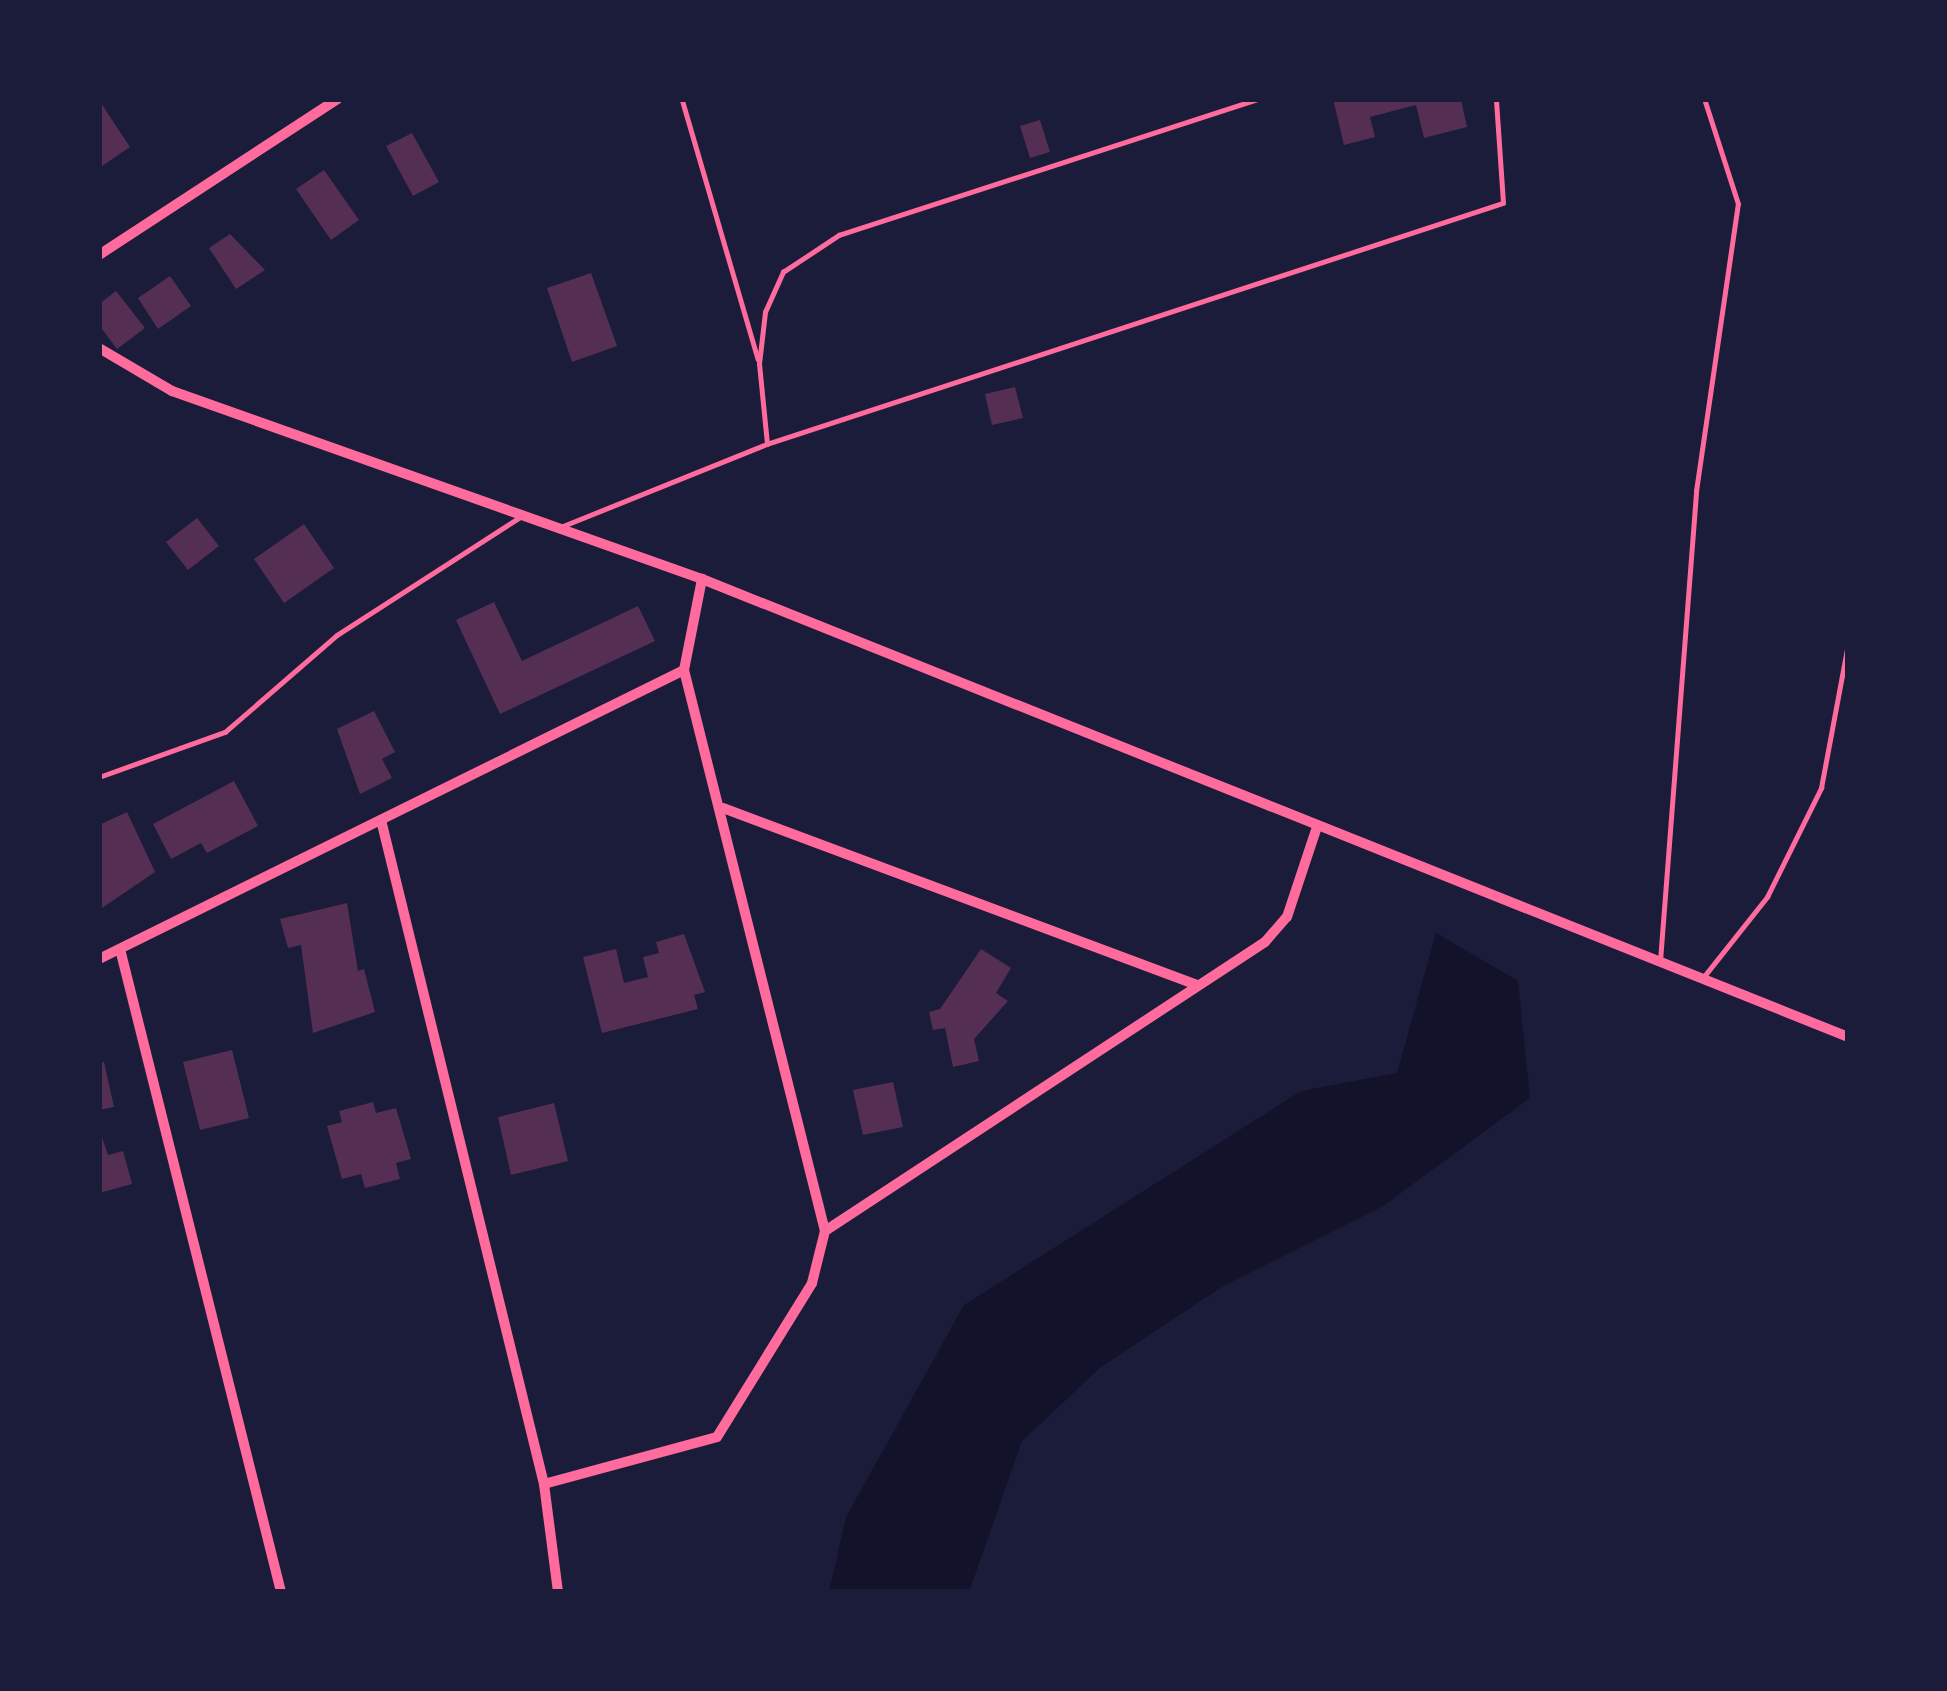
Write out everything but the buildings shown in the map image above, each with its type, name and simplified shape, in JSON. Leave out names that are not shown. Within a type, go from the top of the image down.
[{"type":"street","points":[[99,254],[337,99]]},
{"type":"street","points":[[99,348],[172,391],[702,579],[1316,830],[1848,1037]]},
{"type":"street","points":[[544,1484],[717,1438],[812,1283],[825,1231],[723,808],[684,670],[702,579]]},
{"type":"street","points":[[99,959],[684,670]]},
{"type":"street","points":[[723,808],[1197,985]]},
{"type":"street","points":[[381,820],[544,1484],[558,1592]]},
{"type":"street","points":[[825,1231],[1265,943],[1287,917],[1316,830]]},
{"type":"street","points":[[120,949],[281,1592]]},
{"type":"lane","points":[[682,99],[759,364],[767,443]]},
{"type":"lane","points":[[759,364],[766,312],[783,272],[838,236],[1258,99]]},
{"type":"lane","points":[[561,527],[767,443],[1503,202],[1496,99]]},
{"type":"lane","points":[[1659,967],[1696,491],[1738,204],[1703,99]]},
{"type":"lane","points":[[1848,138],[1848,323]]},
{"type":"lane","points":[[99,777],[225,732],[337,634],[525,514]]},
{"type":"lane","points":[[1701,980],[1767,897],[1821,788],[1848,644]]},
{"type":"shaded area","points":[[1436,933],[1518,981],[1530,1098],[1383,1206],[1225,1285],[1101,1367],[1022,1441],[969,1592],[829,1592],[846,1517],[964,1305],[1301,1091],[1397,1073]]}]
